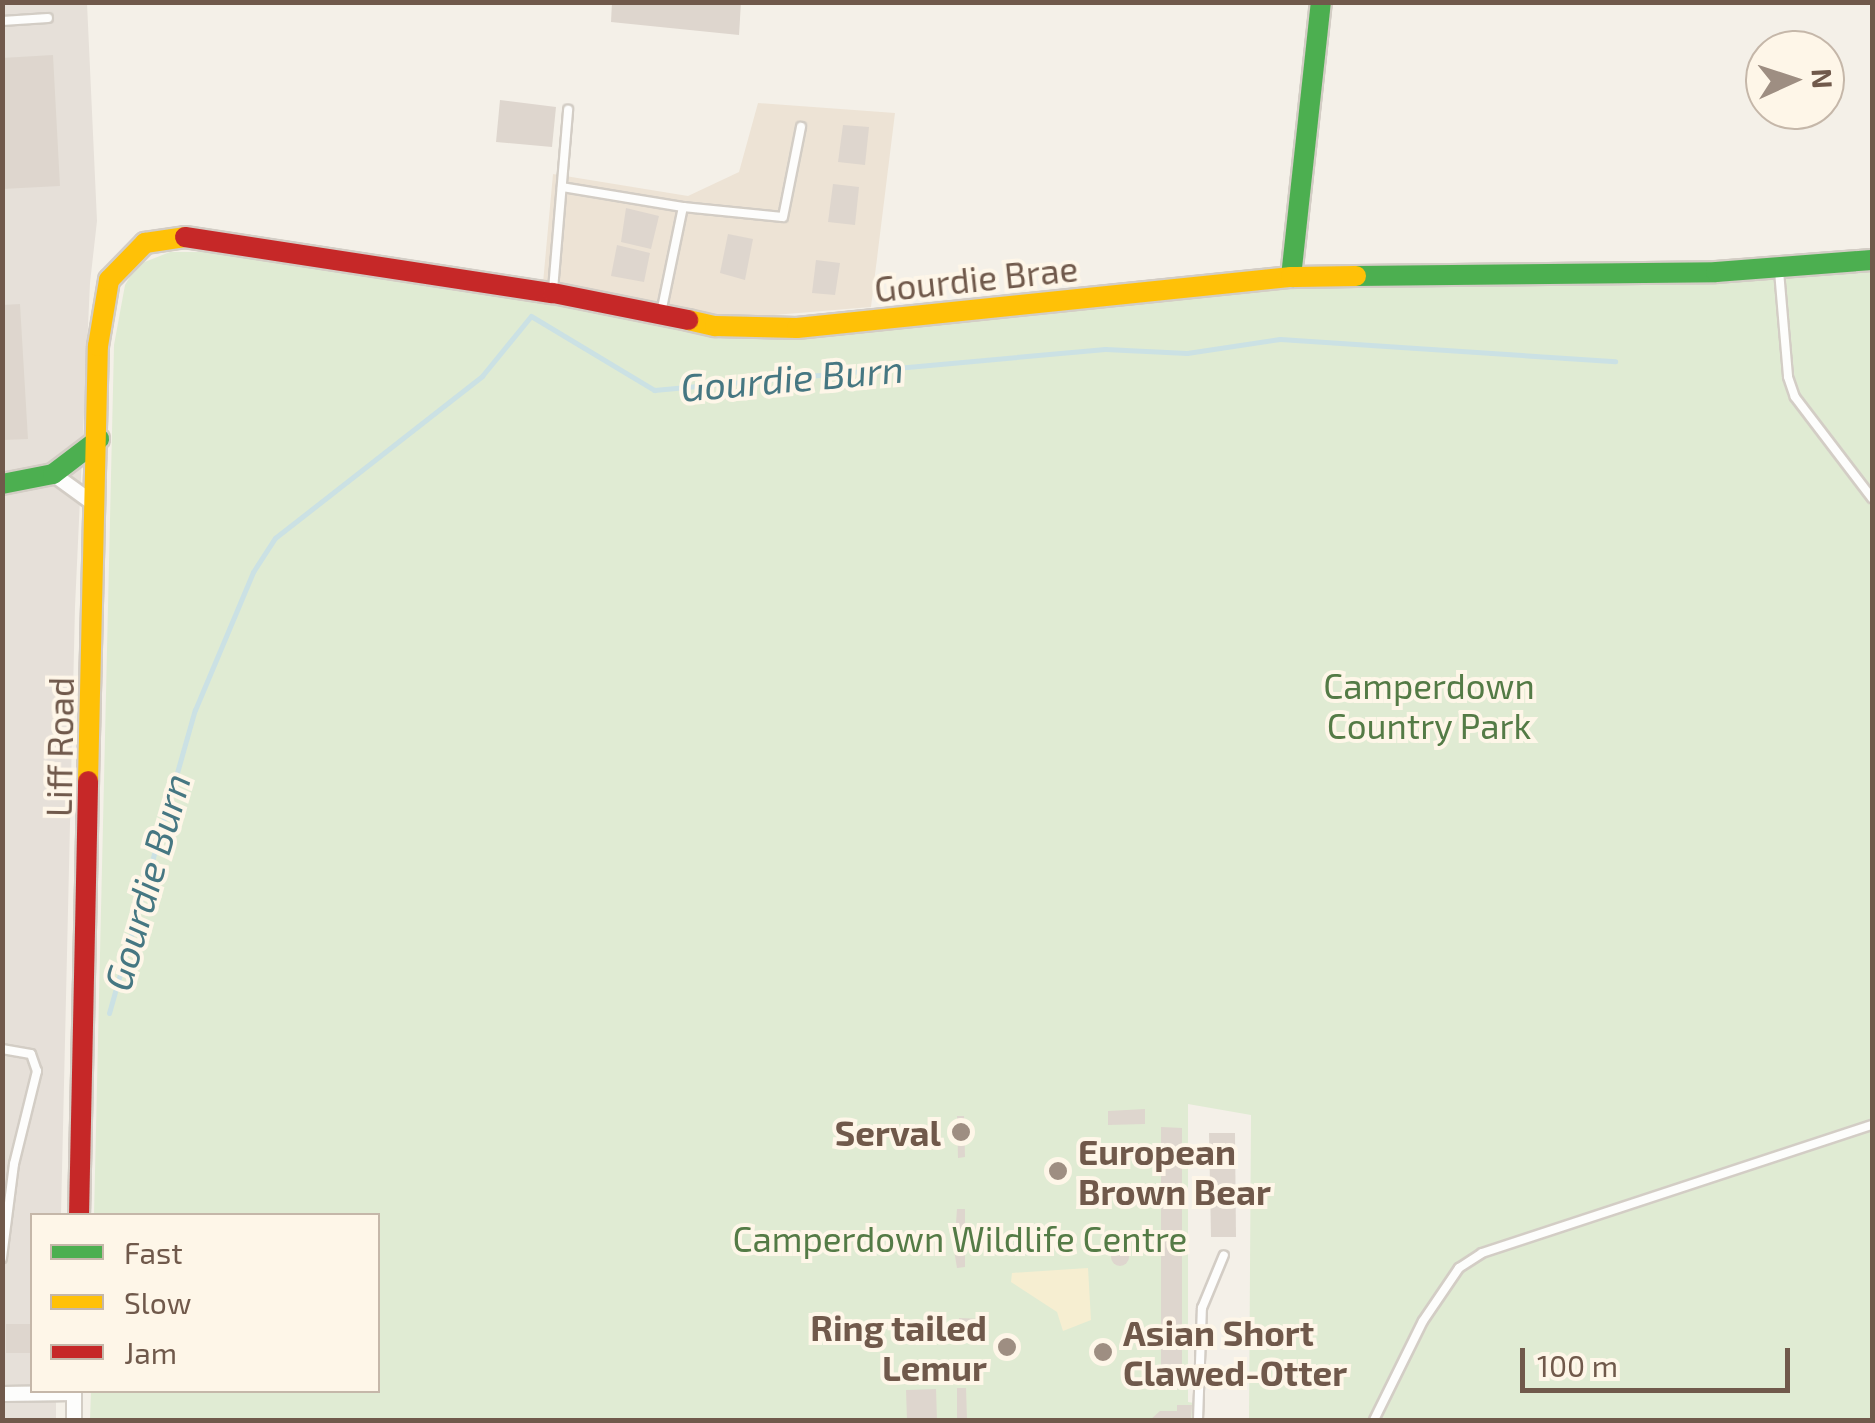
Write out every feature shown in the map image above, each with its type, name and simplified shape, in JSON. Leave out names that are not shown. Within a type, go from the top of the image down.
[{"type":"street","points":[[1291,277],[1320,2]]},
{"type":"street","name":"Gourdie Brae","points":[[109,280],[145,243],[176,237],[218,239],[553,293],[715,326],[798,328],[1291,277],[1716,272],[1872,260]]},
{"type":"street","name":"Liff Road","points":[[79,1213],[99,439],[98,346],[109,280]]},
{"type":"street","points":[[2,484],[53,474],[99,439]]},
{"type":"street","points":[[53,474],[97,506]]},
{"type":"street","points":[[2,1394],[38,1393]]},
{"type":"street","points":[[74,1393],[74,1420]]},
{"type":"lane","points":[[2,20],[48,18]]},
{"type":"lane","points":[[553,293],[568,110]]},
{"type":"lane","points":[[562,187],[684,207],[783,217],[801,127]]},
{"type":"lane","points":[[661,314],[684,207]]},
{"type":"lane","points":[[1779,266],[1788,377],[1794,397],[1872,498]]},
{"type":"lane","points":[[2,1049],[31,1054],[37,1070],[14,1164],[2,1258]]},
{"type":"lane","points":[[1374,1420],[1422,1321],[1459,1268],[1482,1253],[1872,1125]]},
{"type":"lane","points":[[1198,1420],[1202,1308],[1224,1255]]},
{"type":"shaded area","points":[[3,3],[87,3],[97,221],[90,283],[75,607],[61,1213],[30,1213],[30,1393],[56,1393],[56,1420],[3,1420]]},
{"type":"shaded area","points":[[758,103],[895,113],[871,307],[738,318],[543,283],[553,174],[688,196],[739,172]]},
{"type":"green space","name":"Camperdown Country Park","points":[[170,252],[226,252],[553,293],[715,326],[1291,277],[1872,269],[1872,1420],[1249,1420],[1251,1115],[1188,1104],[1188,1402],[1194,1403],[1194,1420],[90,1420],[91,1393],[380,1393],[380,1213],[94,1213],[114,345],[125,285],[137,265]]},
{"type":"sand","points":[[1088,1268],[1091,1320],[1063,1331],[1057,1312],[1011,1282],[1012,1273]]},
{"type":"building","points":[[612,2],[741,2],[739,35],[611,22]]},
{"type":"building","points":[[53,55],[60,186],[2,189],[2,58]]},
{"type":"building","points":[[500,100],[556,107],[552,147],[496,142]]},
{"type":"building","points":[[843,125],[869,127],[865,165],[838,162]]},
{"type":"building","points":[[833,184],[859,187],[855,225],[828,222]]},
{"type":"building","points":[[626,208],[659,216],[651,249],[621,242]]},
{"type":"building","points":[[728,234],[753,239],[745,280],[720,273]]},
{"type":"building","points":[[617,245],[650,253],[644,282],[611,276]]},
{"type":"building","points":[[816,260],[840,263],[835,295],[812,293]]},
{"type":"building","points":[[20,304],[28,439],[3,440],[3,305]]},
{"type":"building","points":[[1145,1109],[1145,1124],[1108,1125],[1108,1111]]},
{"type":"building","name":"Serval","points":[[957,1116],[964,1116],[965,1157],[958,1158]]},
{"type":"building","points":[[1161,1127],[1182,1128],[1182,1371],[1161,1371]]},
{"type":"building","points":[[1209,1133],[1235,1133],[1236,1237],[1211,1237]]},
{"type":"building","points":[[957,1209],[965,1209],[965,1267],[957,1268],[954,1250]]},
{"type":"building","points":[[1120,1248],[1127,1250],[1127,1264],[1120,1266],[1113,1264],[1111,1257],[1113,1250]]},
{"type":"building","points":[[959,1318],[984,1319],[984,1339],[959,1338]]},
{"type":"building","points":[[6,1324],[30,1324],[30,1353],[6,1353]]},
{"type":"building","points":[[957,1388],[966,1388],[967,1420],[957,1420]]},
{"type":"building","points":[[936,1389],[937,1420],[907,1420],[906,1390]]},
{"type":"building","points":[[1177,1405],[1192,1405],[1191,1420],[1150,1420],[1160,1411],[1177,1411]]},
{"type":"waterway","name":"Gourdie Burn","points":[[109,1013],[195,710],[253,572],[275,538],[482,376],[531,316],[654,390],[1105,349],[1187,353],[1280,339],[1615,361]]},
{"type":"traffic: fast","points":[[1291,277],[1321,2]]},
{"type":"traffic: fast","points":[[1356,276],[1716,272],[1872,260]]},
{"type":"traffic: fast","points":[[2,484],[53,474],[99,439]]},
{"type":"traffic: slow","points":[[88,781],[98,346],[109,280],[145,243],[185,237]]},
{"type":"traffic: slow","points":[[688,320],[715,326],[797,328],[1291,277],[1356,276]]},
{"type":"traffic: jam","points":[[185,237],[553,293],[688,320]]},
{"type":"traffic: jam","points":[[79,1213],[88,781]]},
{"type":"place","name":"Serval","points":[[961,1132]]},
{"type":"place","name":"European Brown Bear","points":[[1058,1171]]},
{"type":"place","name":"Ring tailed Lemur","points":[[1007,1347]]},
{"type":"place","name":"Asian Short Clawed-Otter","points":[[1103,1352]]},
{"type":"park label","name":"Camperdown Wildlife Centre","points":[[960,1238]]}]
